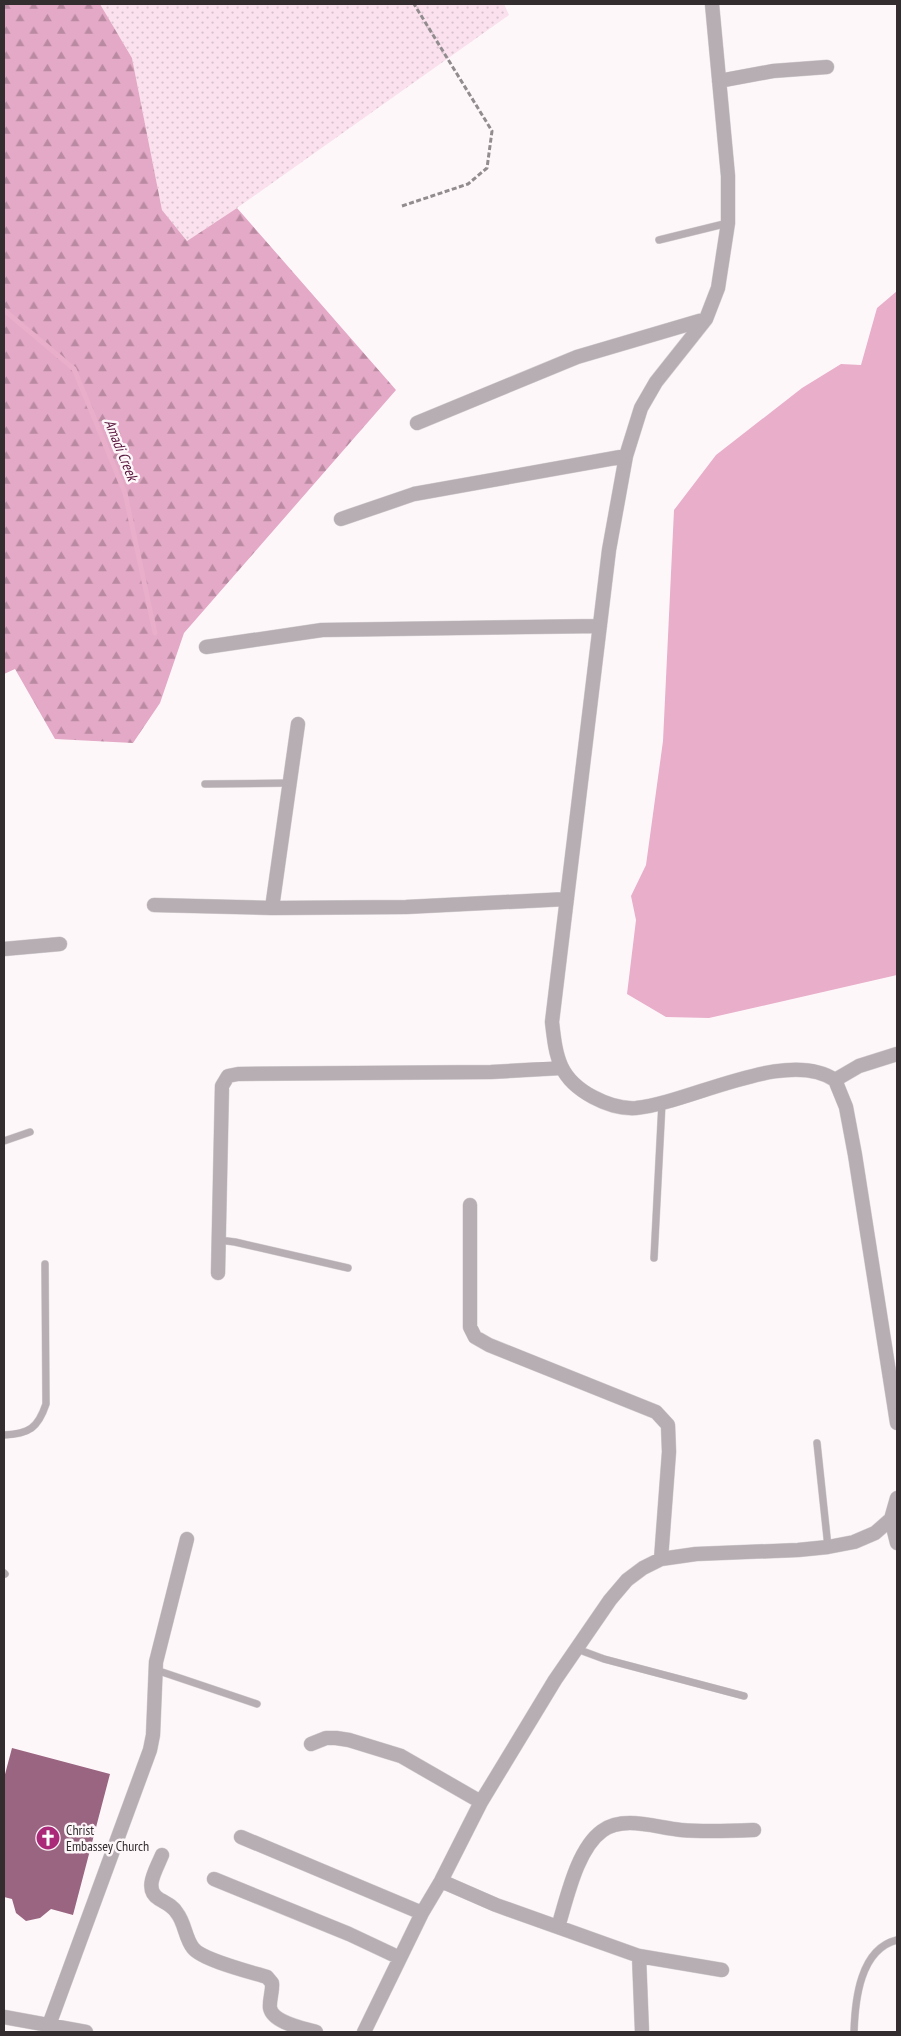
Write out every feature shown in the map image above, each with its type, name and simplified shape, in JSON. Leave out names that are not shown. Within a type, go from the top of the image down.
[{"type":"street","points":[[712,4],[728,176],[728,223],[718,288],[706,319],[656,382],[641,408],[626,456],[609,550],[552,1022],[555,1051],[561,1068],[571,1082],[584,1092],[608,1105],[635,1108],[662,1103],[753,1076],[776,1072],[796,1070],[817,1072],[835,1080],[846,1107],[855,1155],[897,1423]]},
{"type":"street","points":[[719,80],[773,70],[827,67]]},
{"type":"street","points":[[417,423],[577,357],[706,319]]},
{"type":"street","points":[[341,519],[414,494],[626,456]]},
{"type":"street","points":[[206,647],[322,630],[600,626]]},
{"type":"street","points":[[272,908],[298,724]]},
{"type":"street","points":[[154,905],[272,908],[406,907],[567,899]]},
{"type":"street","points":[[4,949],[60,944]]},
{"type":"street","points":[[835,1080],[859,1066],[897,1054]]},
{"type":"street","points":[[218,1273],[222,1086],[225,1079],[230,1075],[491,1072],[561,1068]]},
{"type":"street","points":[[470,1205],[470,1326],[475,1337],[519,1357],[656,1412],[668,1425],[669,1452],[661,1559]]},
{"type":"street","points":[[897,1498],[891,1519],[897,1544]]},
{"type":"street","points":[[364,2032],[422,1914],[481,1802],[555,1680],[610,1600],[627,1580],[643,1568],[661,1559],[696,1554],[798,1550],[854,1542],[876,1533],[891,1519]]},
{"type":"street","points":[[49,2024],[150,1750],[153,1735],[156,1670],[187,1539]]},
{"type":"street","points":[[312,1744],[326,1738],[336,1738],[349,1740],[401,1756],[481,1802]]},
{"type":"street","points":[[558,1927],[576,1866],[602,1831],[617,1825],[638,1824],[679,1830],[754,1830]]},
{"type":"street","points":[[241,1837],[422,1914]]},
{"type":"street","points":[[162,1855],[151,1882],[150,1890],[152,1895],[172,1907],[179,1914],[189,1942],[194,1950],[206,1957],[267,1977],[272,1983],[270,2007],[274,2014],[280,2020],[316,2032]]},
{"type":"street","points":[[214,1880],[349,1934],[400,1958]]},
{"type":"street","points":[[441,1881],[496,1905],[639,1956],[722,1970]]},
{"type":"street","points":[[639,1956],[642,2032]]},
{"type":"street","points":[[4,2017],[86,2032]]},
{"type":"lane","points":[[659,240],[728,223]]},
{"type":"lane","points":[[205,784],[290,783]]},
{"type":"lane","points":[[654,1258],[662,1103]]},
{"type":"lane","points":[[4,1141],[30,1132]]},
{"type":"lane","points":[[219,1240],[348,1268]]},
{"type":"lane","points":[[4,1435],[13,1435],[35,1427],[41,1419],[46,1404],[45,1264]]},
{"type":"lane","points":[[817,1443],[828,1547]]},
{"type":"lane","points":[[577,1648],[604,1660],[744,1696]]},
{"type":"lane","points":[[156,1670],[257,1704]]},
{"type":"lane","points":[[854,2032],[859,1990],[870,1959],[877,1949],[888,1942],[897,1940]]},
{"type":"path","points":[[402,206],[468,184],[487,168],[492,131],[414,4]]},
{"type":"shaded area","points":[[100,4],[504,4],[509,15],[237,208],[187,241],[162,210],[132,58]]},
{"type":"shaded area","points":[[897,291],[897,975],[709,1018],[666,1017],[627,994],[636,920],[631,896],[646,865],[663,741],[674,510],[716,455],[802,388],[841,364],[861,365],[877,308]]},
{"type":"green space","points":[[4,4],[100,4],[132,58],[162,210],[187,241],[237,208],[396,390],[184,633],[160,703],[133,743],[55,739],[15,669],[4,674]]},
{"type":"building","name":"Christ Embassey Church","points":[[12,1748],[110,1774],[73,1915],[51,1909],[40,1918],[26,1921],[16,1913],[12,1899],[4,1897],[4,1778]]},
{"type":"waterway","name":"Amadi Creek","points":[[4,310],[74,369],[125,493],[155,633]]},
{"type":"place","name":"Christ Embassey Church","points":[[48,1838]]}]
